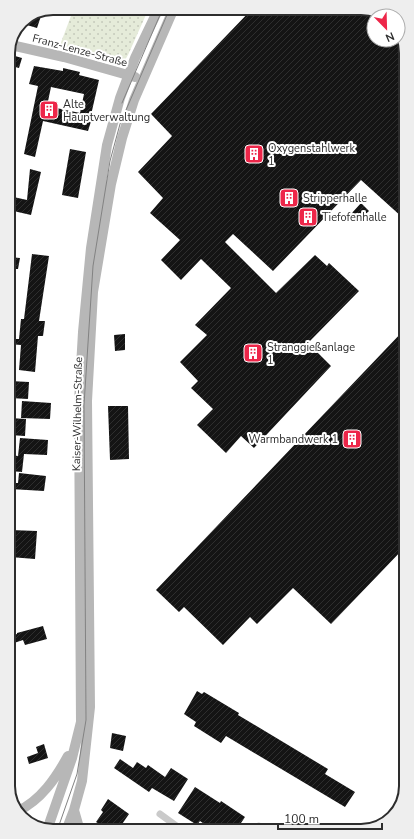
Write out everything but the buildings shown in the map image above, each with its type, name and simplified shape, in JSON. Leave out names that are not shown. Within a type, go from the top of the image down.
[{"type":"main road","name":"Kaiser-Wilhelm-Straße","points":[[85,596],[79,402],[83,332],[91,248],[106,152],[120,98],[156,15]]},
{"type":"main road","name":"Kaiser-Wilhelm-Straße","points":[[69,824],[82,781],[86,698],[85,596],[87,401],[94,292],[116,159],[134,100],[171,15]]},
{"type":"main road","name":"Franz-Lenze-Straße","points":[[16,46],[64,56],[143,79]]},
{"type":"main road","name":"Kaiser-Wilhelm-Straße","points":[[49,824],[72,758],[86,698]]},
{"type":"main road","points":[[22,808],[40,796],[51,785],[74,746]]},
{"type":"main road","points":[[74,810],[78,824]]},
{"type":"street","points":[[160,814],[174,824]]},
{"type":"green space","points":[[71,15],[146,15],[125,60],[119,61],[60,45]]},
{"type":"tram line","points":[[122,103],[160,15]]},
{"type":"tram line","points":[[59,824],[77,774],[86,720],[84,405],[93,266],[110,161],[120,124],[167,15]]},
{"type":"place","name":"Alte Hauptverwaltung","points":[[49,110]]},
{"type":"place","name":"Oxygenstahlwerk 1","points":[[254,154]]},
{"type":"place","name":"Stripperhalle","points":[[289,198]]},
{"type":"place","name":"Tiefofenhalle","points":[[308,217]]},
{"type":"place","name":"Stranggießanlage 1","points":[[253,353]]},
{"type":"place","name":"Warmbandwerk 1","points":[[352,439]]}]
